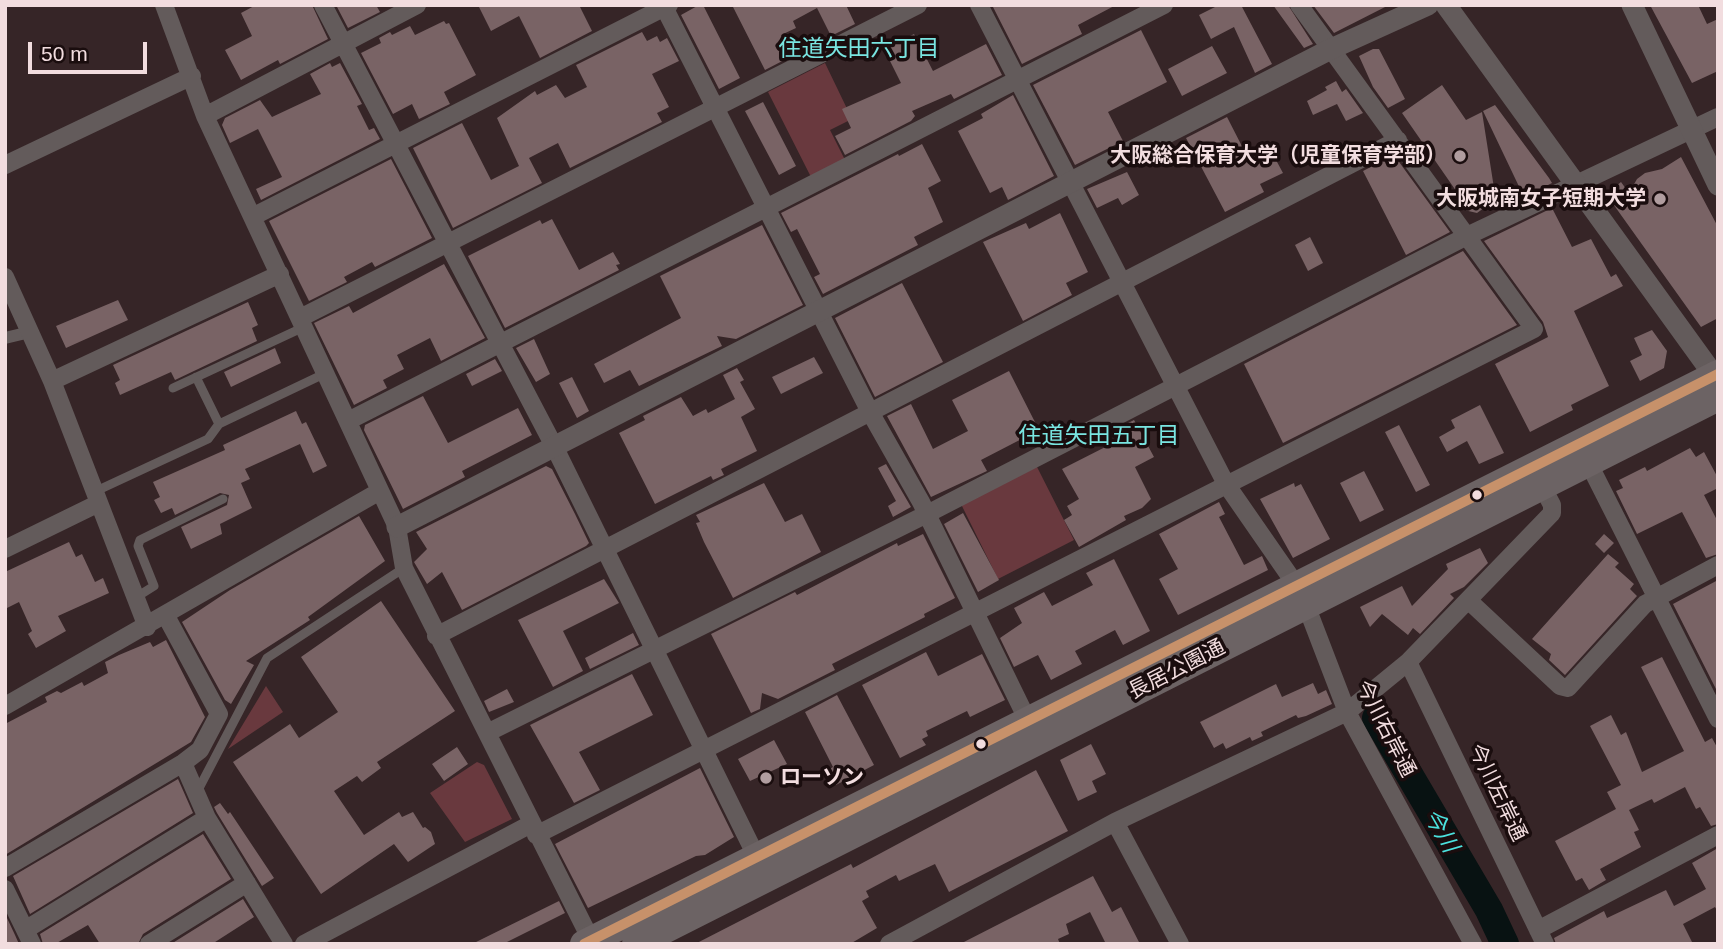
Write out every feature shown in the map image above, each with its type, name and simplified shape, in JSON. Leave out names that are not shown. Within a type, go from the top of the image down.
[{"type":"highway","name":"長居公園通","points":[[636,944],[761,867],[1027,719],[1542,486],[1588,462],[1717,382]]},
{"type":"highway","name":"長居公園通","points":[[588,942],[761,867],[1717,382]]},
{"type":"street","points":[[323,5],[498,344],[554,446],[761,867]]},
{"type":"street","points":[[205,116],[416,5]]},
{"type":"street","points":[[302,323],[447,244],[918,5]]},
{"type":"street","name":"今川右岸通","points":[[979,5],[1226,484],[1301,595],[1347,712],[1473,944]]},
{"type":"street","points":[[348,421],[767,210],[1164,5]]},
{"type":"street","points":[[304,944],[974,614],[1534,328],[1299,5]]},
{"type":"street","points":[[397,527],[1331,49],[1428,5]]},
{"type":"street","points":[[1446,5],[1717,382]]},
{"type":"street","points":[[1632,5],[1718,185]]},
{"type":"street","points":[[254,216],[666,6],[870,412],[927,514],[1027,719]]},
{"type":"street","points":[[169,7],[205,116],[397,527],[404,568],[588,942]]},
{"type":"street","points":[[5,165],[192,76]]},
{"type":"street","points":[[487,733],[927,514],[1467,236],[1718,117]]},
{"type":"street","points":[[436,636],[1124,284],[1398,140]]},
{"type":"street","points":[[52,381],[280,274]]},
{"type":"street","points":[[5,277],[52,381],[147,627]]},
{"type":"street","points":[[5,338],[30,332]]},
{"type":"street","points":[[1588,462],[1718,719]]},
{"type":"street","points":[[890,944],[1115,822],[1347,712],[1408,662],[1552,513],[1552,505],[1542,486]]},
{"type":"street","points":[[5,706],[380,491]]},
{"type":"street","points":[[5,549],[97,498]]},
{"type":"street","points":[[1468,600],[1560,686],[1568,688],[1645,604],[1718,565]]},
{"type":"street","points":[[5,868],[183,763],[200,750],[219,714],[166,616]]},
{"type":"street","name":"今川左岸通","points":[[1408,662],[1541,937]]},
{"type":"street","points":[[183,763],[207,818],[284,944]]},
{"type":"street","points":[[5,889],[28,937],[207,818]]},
{"type":"street","points":[[1115,822],[1180,944]]},
{"type":"street","points":[[1541,937],[1718,835]]},
{"type":"street","points":[[149,944],[247,883]]},
{"type":"lane","points":[[173,388],[302,323]]},
{"type":"lane","points":[[97,498],[208,439],[219,424],[326,373]]},
{"type":"lane","points":[[196,377],[219,424]]},
{"type":"lane","points":[[135,598],[154,586],[138,546],[139,540],[223,499]]},
{"type":"lane","points":[[196,795],[267,658],[404,568]]},
{"type":"shaded area","points":[[825,63],[852,119],[830,130],[846,162],[812,179],[768,92]]},
{"type":"shaded area","points":[[1036,465],[1074,540],[998,579],[961,504]]},
{"type":"shaded area","points":[[266,686],[283,712],[228,749]]},
{"type":"shaded area","points":[[477,762],[484,765],[512,819],[465,842],[430,793]]},
{"type":"building","points":[[256,5],[312,5],[328,39],[280,64],[278,60],[241,80],[225,50],[252,36],[241,13]]},
{"type":"building","points":[[336,5],[376,5],[380,12],[348,28]]},
{"type":"building","points":[[478,5],[579,5],[592,31],[540,58],[519,16],[491,31]]},
{"type":"building","points":[[703,5],[740,78],[719,89],[681,15]]},
{"type":"building","points":[[732,5],[846,5],[855,24],[831,36],[817,8],[793,21],[796,28],[781,35],[792,56],[765,70]]},
{"type":"building","points":[[992,5],[1116,5],[1078,25],[1082,34],[1022,64]]},
{"type":"building","points":[[1219,5],[1241,5],[1272,64],[1255,73],[1234,27],[1211,39],[1199,15]]},
{"type":"building","points":[[1273,5],[1288,5],[1313,44],[1304,48]]},
{"type":"building","points":[[1313,5],[1389,5],[1334,33]]},
{"type":"building","points":[[1650,5],[1698,5],[1707,24],[1718,19],[1718,71],[1692,83]]},
{"type":"building","points":[[444,21],[449,23],[476,75],[444,92],[450,104],[419,119],[412,104],[393,114],[361,53],[381,43],[379,38],[390,32],[392,35],[410,26],[415,35]]},
{"type":"building","points":[[1141,30],[1167,82],[1108,112],[1123,141],[1075,165],[1033,85]]},
{"type":"building","points":[[642,32],[647,41],[657,36],[660,42],[667,38],[679,61],[652,74],[669,107],[657,113],[662,122],[570,168],[558,143],[529,158],[542,183],[453,228],[413,148],[462,123],[491,180],[519,166],[497,118],[535,91],[537,95],[556,85],[565,98],[587,87],[576,65]]},
{"type":"building","points":[[914,34],[933,71],[986,44],[1002,75],[954,99],[951,94],[912,111],[915,116],[911,121],[845,155],[835,136],[851,128],[842,109],[901,83],[884,49]]},
{"type":"building","points":[[1212,46],[1227,73],[1182,96],[1168,69]]},
{"type":"building","points":[[1379,49],[1405,99],[1388,108],[1373,87],[1359,56]]},
{"type":"building","points":[[330,63],[332,67],[340,63],[362,104],[357,106],[369,130],[374,128],[380,139],[261,200],[256,189],[282,177],[258,129],[230,143],[222,125],[225,118],[260,100],[272,117],[321,94],[310,74]]},
{"type":"building","points":[[1336,81],[1342,92],[1346,89],[1363,113],[1346,121],[1337,104],[1313,115],[1307,101],[1327,90],[1325,87]]},
{"type":"building","points":[[1442,85],[1466,120],[1482,112],[1494,188],[1488,205],[1477,213],[1464,210],[1461,198],[1402,113]]},
{"type":"building","points":[[1013,95],[1054,176],[1008,200],[1002,187],[990,193],[958,131],[983,118],[981,114]]},
{"type":"building","points":[[763,102],[796,166],[779,175],[745,111]]},
{"type":"building","points":[[1495,105],[1552,183],[1524,197],[1483,111]]},
{"type":"building","points":[[1227,117],[1248,158],[1269,147],[1283,173],[1260,184],[1264,192],[1225,212],[1186,138]]},
{"type":"building","points":[[922,144],[941,181],[928,188],[943,222],[914,237],[918,245],[823,294],[814,277],[820,274],[797,229],[791,232],[781,213]]},
{"type":"building","points":[[1394,155],[1450,232],[1406,255],[1363,171]]},
{"type":"building","name":"大阪城南女子短期大学","points":[[1681,157],[1718,227],[1718,318],[1701,327],[1606,194],[1621,182],[1629,193],[1637,179],[1645,173],[1662,169]]},
{"type":"building","points":[[391,159],[432,238],[375,267],[372,262],[344,277],[347,282],[309,301],[269,221]]},
{"type":"building","points":[[1127,172],[1139,195],[1122,205],[1118,198],[1097,208],[1087,189]]},
{"type":"building","points":[[1552,208],[1572,247],[1591,239],[1611,277],[1616,274],[1623,286],[1574,311],[1609,386],[1571,405],[1573,410],[1530,432],[1495,364],[1548,337],[1543,322],[1484,241]]},
{"type":"building","points":[[1060,213],[1088,272],[1066,283],[1072,295],[1023,321],[983,242],[1026,223],[1029,229]]},
{"type":"building","points":[[552,219],[579,270],[613,252],[620,264],[616,265],[619,270],[505,328],[468,256],[540,220],[542,224]]},
{"type":"building","points":[[762,225],[803,305],[736,339],[717,336],[722,346],[639,386],[630,370],[604,383],[594,364],[681,318],[660,276]]},
{"type":"building","points":[[1310,237],[1323,263],[1308,271],[1295,245]]},
{"type":"building","points":[[1463,251],[1517,325],[1283,443],[1244,364]]},
{"type":"building","points":[[444,264],[485,338],[441,361],[430,338],[397,355],[404,369],[383,380],[387,388],[354,405],[314,323],[349,306],[353,313]]},
{"type":"building","points":[[902,283],[943,362],[875,397],[835,318]]},
{"type":"building","points":[[118,300],[128,320],[66,348],[56,326]]},
{"type":"building","points":[[248,302],[258,325],[252,328],[257,341],[175,380],[171,372],[120,395],[115,383],[120,380],[113,365]]},
{"type":"building","points":[[1652,330],[1667,351],[1664,368],[1640,381],[1630,361],[1642,355],[1634,338]]},
{"type":"building","points":[[534,339],[550,374],[536,382],[516,348]]},
{"type":"building","points":[[275,348],[281,363],[231,387],[224,372]]},
{"type":"building","points":[[814,357],[823,373],[781,394],[772,377]]},
{"type":"building","points":[[495,359],[502,371],[472,386],[466,374]]},
{"type":"building","points":[[737,368],[744,380],[740,382],[755,409],[741,417],[757,451],[721,469],[724,475],[713,480],[711,476],[655,504],[619,433],[645,420],[643,416],[681,397],[693,416],[706,409],[708,413],[735,399],[723,375]]},
{"type":"building","points":[[1009,371],[1039,430],[981,460],[987,471],[931,497],[887,416],[911,404],[933,449],[968,431],[952,400]]},
{"type":"building","points":[[572,377],[589,411],[577,418],[559,383]]},
{"type":"building","points":[[423,396],[448,443],[518,408],[532,435],[462,471],[465,477],[403,509],[364,430],[365,425]]},
{"type":"building","points":[[1480,405],[1504,453],[1479,464],[1467,441],[1447,452],[1439,437],[1455,428],[1451,420]]},
{"type":"building","points":[[296,411],[302,424],[306,422],[327,466],[313,473],[300,444],[245,469],[250,479],[241,483],[252,508],[220,524],[222,534],[191,549],[181,527],[227,505],[229,495],[220,493],[175,515],[172,508],[161,513],[154,500],[160,497],[153,482],[225,450],[223,445]]},
{"type":"building","points":[[1134,420],[1154,457],[1135,467],[1151,499],[1142,508],[1124,516],[1126,520],[1079,547],[1064,520],[1072,515],[1067,506],[1079,499],[1062,469],[1125,437],[1120,427]]},
{"type":"building","points":[[1399,425],[1430,485],[1416,492],[1385,432]]},
{"type":"building","points":[[1690,448],[1696,457],[1704,452],[1718,478],[1718,488],[1704,495],[1718,522],[1718,554],[1706,558],[1682,512],[1637,534],[1616,491],[1623,488],[1619,480],[1645,467],[1647,471]]},
{"type":"building","points":[[886,464],[911,507],[893,517],[888,506],[896,501],[878,468]]},
{"type":"building","points":[[546,466],[552,469],[575,514],[589,543],[586,546],[462,610],[442,572],[427,584],[414,562],[427,549],[416,532]]},
{"type":"building","points":[[1364,471],[1384,510],[1360,522],[1340,483]]},
{"type":"building","points":[[764,483],[785,522],[802,514],[821,552],[733,598],[704,542],[696,523],[700,522],[696,515]]},
{"type":"building","points":[[1294,483],[1295,487],[1301,484],[1330,539],[1293,558],[1260,499]]},
{"type":"building","points":[[1219,502],[1225,514],[1219,517],[1244,565],[1262,556],[1268,570],[1178,615],[1159,579],[1178,569],[1159,534]]},
{"type":"building","points":[[963,513],[999,580],[978,592],[944,524]]},
{"type":"building","points":[[359,516],[385,561],[308,617],[310,620],[246,661],[254,665],[231,704],[225,700],[182,622],[230,590]]},
{"type":"building","points":[[923,534],[955,598],[924,614],[925,617],[832,664],[835,670],[778,699],[762,693],[760,709],[751,713],[711,634],[795,592],[797,595],[897,543],[898,546]]},
{"type":"building","points":[[1604,534],[1614,543],[1604,553],[1595,544]]},
{"type":"building","points":[[69,542],[76,557],[82,554],[95,582],[103,578],[109,593],[58,616],[66,631],[36,648],[28,634],[32,631],[19,602],[5,609],[5,572]]},
{"type":"building","points":[[1480,548],[1488,563],[1464,587],[1450,594],[1454,598],[1420,634],[1413,628],[1408,635],[1382,614],[1370,627],[1360,607],[1402,586],[1412,606],[1448,569],[1446,564]]},
{"type":"building","points":[[1608,554],[1619,563],[1615,567],[1634,584],[1630,589],[1637,596],[1565,675],[1549,660],[1551,654],[1532,639]]},
{"type":"building","points":[[1114,559],[1150,631],[1123,645],[1115,630],[1075,651],[1082,664],[1051,680],[1038,655],[1014,667],[1000,638],[1022,623],[1014,608],[1044,592],[1052,606],[1093,585],[1086,573]]},
{"type":"building","points":[[604,579],[619,603],[563,631],[583,671],[553,687],[518,620]]},
{"type":"building","points":[[1718,580],[1718,693],[1673,604]]},
{"type":"building","points":[[381,601],[455,711],[377,762],[381,768],[362,782],[357,776],[334,791],[364,835],[399,812],[402,817],[413,812],[423,828],[431,832],[435,844],[408,862],[394,844],[321,894],[233,762],[290,724],[299,738],[338,712],[301,657]]},
{"type":"building","points":[[633,633],[639,645],[590,669],[585,658]]},
{"type":"building","points":[[166,640],[205,717],[191,742],[5,855],[5,724],[47,702],[45,697],[57,691],[61,693],[82,682],[84,686],[108,673],[105,662],[150,642],[153,647]]},
{"type":"building","points":[[926,652],[938,676],[982,654],[1005,700],[970,717],[967,711],[926,731],[928,736],[922,739],[926,745],[900,758],[862,685]]},
{"type":"building","points":[[1662,657],[1705,742],[1712,738],[1718,749],[1718,824],[1711,826],[1700,807],[1696,809],[1685,787],[1654,803],[1652,799],[1629,810],[1639,830],[1634,832],[1641,847],[1600,869],[1606,880],[1589,890],[1582,878],[1576,881],[1555,841],[1616,809],[1607,792],[1621,785],[1590,726],[1611,715],[1621,735],[1626,732],[1642,772],[1684,751],[1641,667]]},
{"type":"building","points":[[632,674],[653,715],[579,752],[600,790],[574,803],[530,725]]},
{"type":"building","points":[[1313,683],[1318,694],[1326,690],[1332,704],[1306,716],[1298,718],[1296,715],[1261,732],[1263,736],[1252,741],[1250,737],[1226,749],[1223,743],[1214,748],[1200,722],[1276,684],[1282,697]]},
{"type":"building","points":[[507,689],[514,702],[489,712],[484,701]]},
{"type":"building","points":[[837,695],[874,765],[836,785],[828,770],[833,767],[805,712]]},
{"type":"building","points":[[774,740],[787,764],[750,781],[738,759]]},
{"type":"building","points":[[1091,744],[1106,774],[1092,781],[1097,792],[1078,801],[1060,760]]},
{"type":"building","points":[[457,747],[468,764],[444,781],[432,764]]},
{"type":"building","points":[[700,768],[734,837],[705,855],[696,856],[588,908],[555,844]]},
{"type":"building","points":[[1036,770],[1068,831],[949,892],[935,864],[899,881],[896,875],[866,891],[869,897],[862,901],[877,928],[850,944],[695,944],[851,864],[853,868]]},
{"type":"building","points":[[178,779],[193,813],[30,914],[13,876]]},
{"type":"building","points":[[220,803],[228,814],[230,812],[274,878],[262,886],[217,813],[214,807]]},
{"type":"building","points":[[203,834],[231,879],[143,934],[138,944],[100,944],[88,925],[55,944],[43,944],[40,934]]},
{"type":"building","points":[[1718,848],[1718,912],[1715,907],[1683,924],[1693,944],[1556,944],[1554,938],[1604,911],[1607,918],[1666,890],[1674,906],[1706,889],[1692,863]]},
{"type":"building","points":[[1093,876],[1112,912],[1121,907],[1140,944],[1106,944],[1090,912],[1066,924],[1069,934],[1058,939],[1060,944],[960,944]]},
{"type":"building","points":[[243,899],[254,917],[212,944],[171,944]]},
{"type":"building","points":[[559,901],[565,913],[503,944],[472,944]]},
{"type":"building","points":[[7,918],[15,935],[19,944],[5,944]]},
{"type":"waterway","name":"今川","points":[[1376,718],[1489,910],[1505,944]]},
{"type":"transit line","points":[[584,944],[1718,374]]},
{"type":"place","name":"大阪総合保育大学（児童保育学部）","points":[[1460,156]]},
{"type":"place","name":"大阪城南女子短期大学","points":[[1660,199]]},
{"type":"place","name":"ローソン","points":[[766,778]]},
{"type":"district","name":"住道矢田六丁目","points":[[859,50]]},
{"type":"district","name":"住道矢田五丁目","points":[[1099,437]]}]
